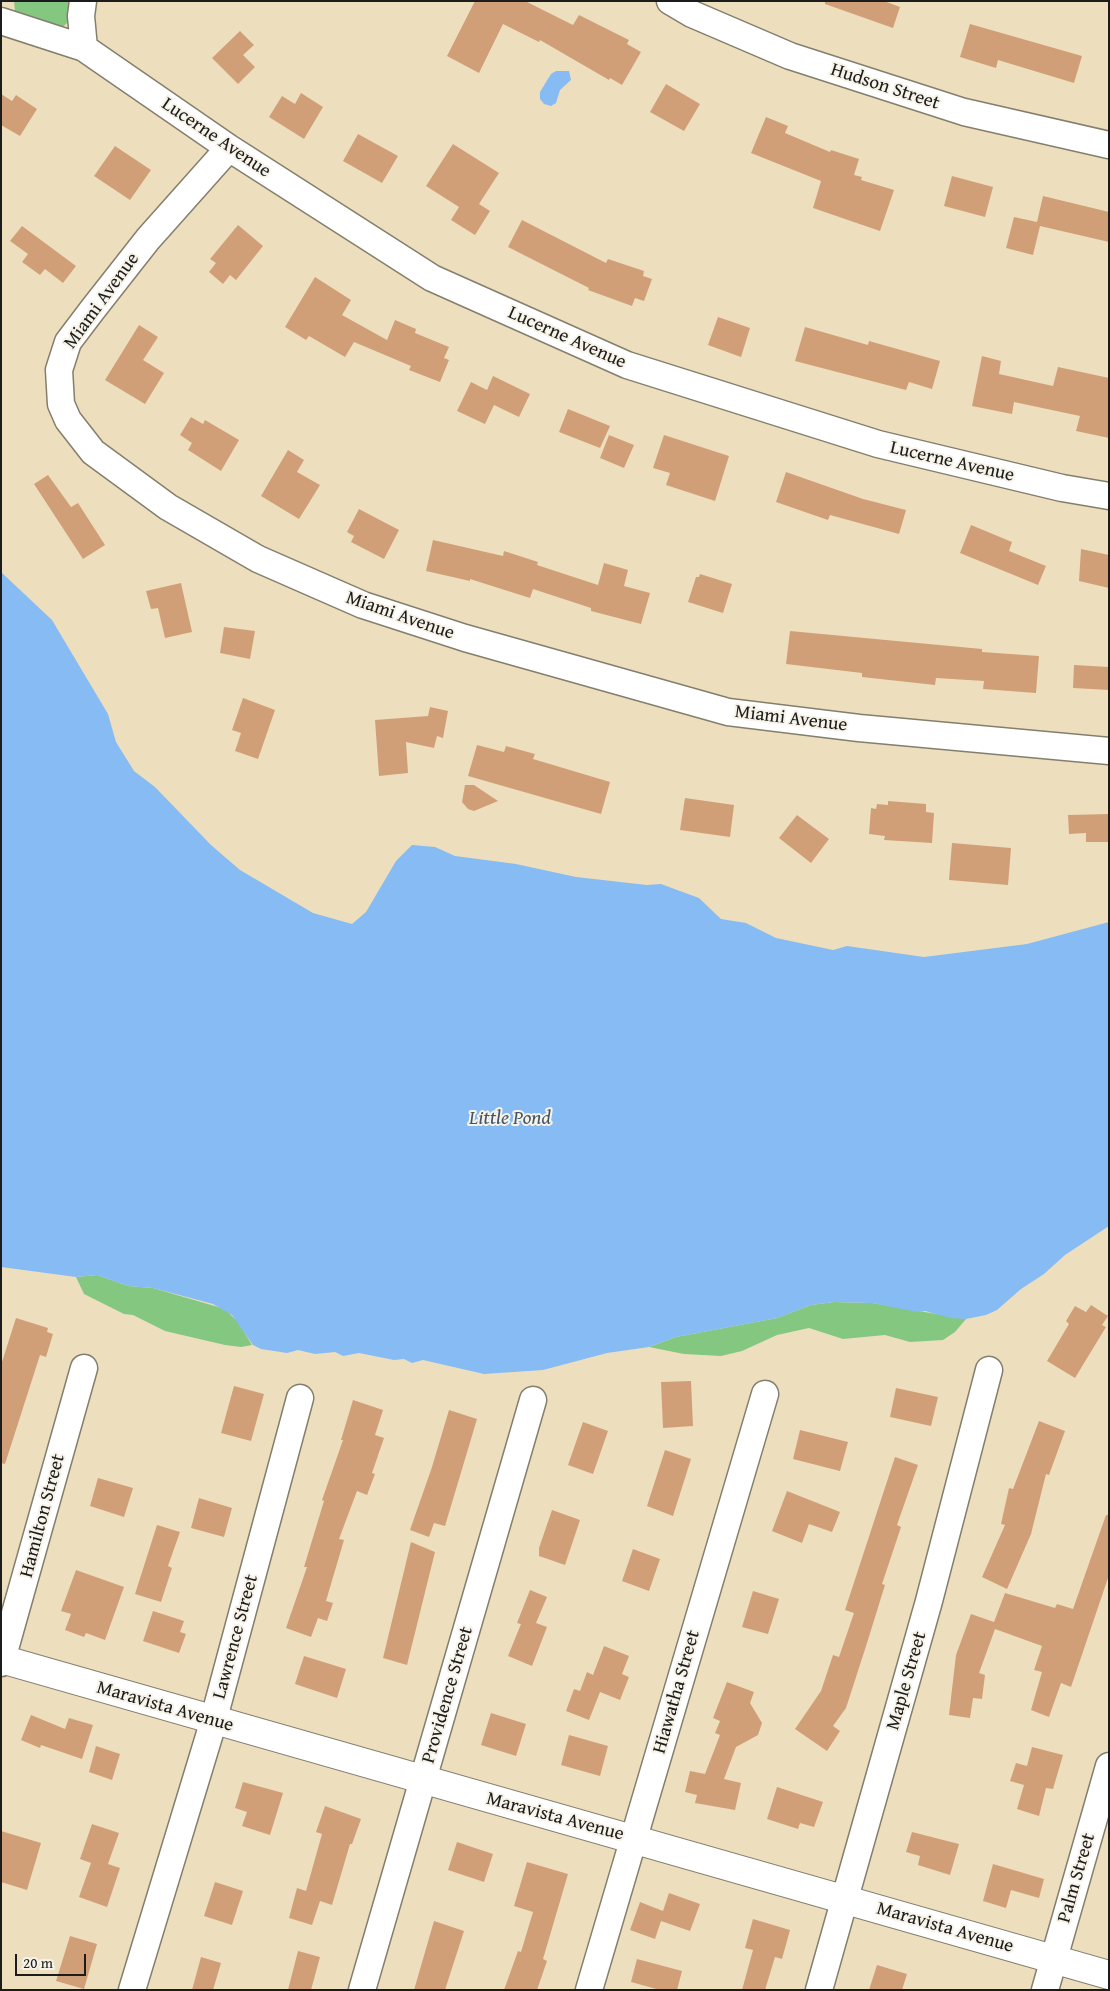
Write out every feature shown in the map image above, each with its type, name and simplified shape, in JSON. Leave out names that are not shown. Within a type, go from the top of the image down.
[{"type":"main road","name":"Maravista Avenue","points":[[2,1661],[634,1839],[1109,1976]]},
{"type":"street","points":[[83,1],[81,16],[84,48]]},
{"type":"street","name":"Hudson Street","points":[[670,1],[692,14],[790,56],[964,112],[1109,145]]},
{"type":"street","name":"Lucerne Avenue","points":[[1,20],[84,48],[229,148],[432,278],[627,365],[878,444],[1062,488],[1109,496]]},
{"type":"street","name":"Miami Avenue","points":[[229,148],[148,239],[68,342],[59,370],[61,404],[68,420],[93,452],[168,507],[258,559],[363,605],[465,638],[728,712],[859,728],[1109,751]]},
{"type":"street","name":"Hamilton Street","points":[[2,1661],[84,1368]]},
{"type":"street","name":"Maple Street","points":[[819,1990],[929,1601],[989,1370]]},
{"type":"street","name":"Hiawatha Street","points":[[589,1990],[765,1394]]},
{"type":"street","name":"Lawrence Street","points":[[132,1990],[213,1721],[300,1398]]},
{"type":"street","name":"Providence Street","points":[[362,1990],[533,1400]]},
{"type":"street","name":"Palm Street","points":[[1045,1990],[1109,1766]]},
{"type":"green space","points":[[14,1],[74,1],[72,18],[63,27],[58,28],[15,12]]},
{"type":"green space","points":[[97,1275],[128,1286],[153,1288],[225,1309],[238,1322],[252,1345],[241,1347],[225,1345],[165,1331],[133,1315],[124,1314],[84,1294],[76,1277]]},
{"type":"green space","points":[[834,1302],[872,1303],[966,1319],[955,1332],[943,1340],[910,1342],[885,1335],[843,1339],[809,1328],[777,1335],[742,1351],[721,1356],[684,1354],[649,1347],[676,1337],[777,1318],[811,1305]]},
{"type":"water","points":[[556,71],[569,71],[571,80],[560,90],[556,103],[551,106],[544,104],[540,99],[540,92],[551,74]]},
{"type":"water","name":"Little Pond","points":[[1,572],[52,620],[108,714],[116,742],[134,771],[155,787],[211,845],[240,870],[313,913],[352,924],[366,912],[396,861],[412,845],[435,847],[455,856],[516,864],[576,877],[647,885],[661,884],[699,898],[721,919],[746,923],[776,938],[833,950],[847,946],[924,957],[1027,944],[1109,922],[1109,1226],[1065,1255],[1044,1274],[1021,1289],[997,1310],[986,1315],[966,1319],[950,1318],[925,1311],[917,1312],[872,1303],[834,1302],[811,1305],[777,1318],[676,1337],[649,1347],[607,1353],[543,1370],[484,1374],[423,1360],[412,1363],[404,1359],[394,1360],[359,1353],[343,1356],[335,1352],[315,1354],[298,1350],[287,1353],[261,1349],[253,1345],[232,1315],[213,1304],[153,1288],[128,1286],[97,1275],[76,1277],[1,1267]]},
{"type":"building","points":[[475,1],[525,1],[573,25],[579,15],[629,40],[627,44],[641,52],[622,85],[610,78],[609,80],[540,40],[539,42],[503,24],[479,73],[447,56]]},
{"type":"building","points":[[825,1],[884,1],[900,7],[893,28],[825,4]]},
{"type":"building","points":[[970,24],[1082,56],[1074,83],[998,60],[996,68],[960,57]]},
{"type":"building","points":[[240,31],[254,45],[243,55],[255,67],[238,84],[212,58]]},
{"type":"building","points":[[666,84],[700,104],[684,131],[650,112]]},
{"type":"building","points":[[301,93],[323,107],[304,139],[269,117],[282,96],[295,104]]},
{"type":"building","points":[[1,94],[12,101],[16,95],[37,109],[20,136],[1,125]]},
{"type":"building","points":[[766,117],[788,126],[785,133],[830,152],[831,150],[859,159],[854,175],[862,177],[861,180],[894,190],[880,231],[813,208],[821,181],[751,153]]},
{"type":"building","points":[[358,134],[398,156],[382,183],[343,161]]},
{"type":"building","points":[[453,144],[499,173],[479,204],[490,211],[475,235],[451,220],[459,207],[426,186]]},
{"type":"building","points":[[115,146],[151,170],[130,200],[94,176]]},
{"type":"building","points":[[952,176],[993,187],[985,217],[944,206]]},
{"type":"building","points":[[1043,196],[1109,212],[1109,242],[1040,226],[1033,255],[1006,248],[1014,217],[1037,222]]},
{"type":"building","points":[[522,220],[606,263],[608,259],[644,271],[643,276],[652,279],[644,301],[635,298],[632,306],[588,290],[589,288],[508,247]]},
{"type":"building","points":[[238,225],[263,246],[236,280],[230,275],[223,284],[209,272],[216,263],[210,259]]},
{"type":"building","points":[[22,226],[76,266],[63,283],[45,269],[40,275],[22,262],[28,254],[10,241]]},
{"type":"building","points":[[315,277],[351,300],[342,315],[387,340],[395,320],[416,329],[415,333],[449,347],[444,358],[449,360],[440,382],[409,370],[411,366],[354,342],[345,357],[309,336],[306,340],[285,327]]},
{"type":"building","points":[[718,317],[750,328],[741,357],[708,345]]},
{"type":"building","points":[[139,325],[158,337],[143,360],[164,373],[145,404],[105,380]]},
{"type":"building","points":[[805,327],[868,345],[869,341],[940,361],[932,389],[909,382],[906,390],[795,361]]},
{"type":"building","points":[[982,356],[1001,361],[999,374],[1053,386],[1058,367],[1109,378],[1109,438],[1076,431],[1080,416],[1014,402],[1012,414],[972,406]]},
{"type":"building","points":[[493,376],[530,394],[519,417],[494,405],[485,424],[457,411],[471,382],[487,390]]},
{"type":"building","points":[[568,409],[610,426],[600,448],[559,432]]},
{"type":"building","points":[[191,417],[203,424],[205,420],[239,440],[221,471],[188,450],[192,443],[180,435]]},
{"type":"building","points":[[609,435],[634,445],[624,468],[600,458]]},
{"type":"building","points":[[664,435],[729,456],[715,501],[666,485],[670,473],[653,468]]},
{"type":"building","points":[[288,450],[304,460],[297,472],[320,485],[299,519],[261,496]]},
{"type":"building","points":[[786,472],[863,499],[906,510],[899,534],[830,515],[828,520],[776,502]]},
{"type":"building","points":[[48,475],[71,507],[78,503],[105,545],[83,559],[34,484]]},
{"type":"building","points":[[359,509],[399,530],[384,559],[351,542],[354,536],[347,532]]},
{"type":"building","points":[[971,525],[1012,542],[1009,551],[1046,566],[1038,585],[960,553]]},
{"type":"building","points":[[433,540],[503,556],[504,551],[538,562],[537,565],[598,585],[604,563],[628,570],[624,586],[650,593],[641,624],[591,611],[591,608],[533,589],[530,598],[470,579],[470,581],[426,571]]},
{"type":"building","points":[[1081,549],[1109,555],[1109,588],[1079,581]]},
{"type":"building","points":[[700,574],[732,584],[723,613],[688,602],[696,577],[699,577]]},
{"type":"building","points":[[181,583],[192,632],[165,638],[158,608],[151,609],[146,591]]},
{"type":"building","points":[[224,627],[255,631],[250,659],[220,653]]},
{"type":"building","points":[[790,631],[982,649],[982,652],[1039,656],[1036,693],[983,689],[984,681],[936,678],[935,685],[862,677],[862,673],[786,664]]},
{"type":"building","points":[[1074,665],[1109,667],[1109,690],[1073,688]]},
{"type":"building","points":[[243,698],[275,710],[258,759],[235,751],[241,733],[232,730]]},
{"type":"building","points":[[430,707],[448,711],[443,738],[437,736],[434,748],[406,742],[408,773],[379,776],[375,720],[428,716]]},
{"type":"building","points":[[477,745],[504,752],[506,746],[535,754],[533,759],[610,782],[601,814],[468,776]]},
{"type":"building","points":[[465,785],[474,785],[498,801],[474,811],[468,809],[462,802]]},
{"type":"building","points":[[685,798],[734,805],[730,837],[680,830]]},
{"type":"building","points":[[888,801],[926,804],[926,812],[934,813],[932,843],[884,840],[885,836],[869,834],[871,808],[876,809],[877,804],[888,805]]},
{"type":"building","points":[[1109,814],[1109,842],[1086,842],[1086,833],[1069,834],[1068,815]]},
{"type":"building","points":[[797,815],[829,839],[811,863],[779,838]]},
{"type":"building","points":[[952,843],[1011,848],[1008,885],[949,880]]},
{"type":"building","points":[[1091,1305],[1108,1316],[1102,1325],[1106,1327],[1075,1378],[1047,1361],[1069,1324],[1066,1321],[1075,1306],[1086,1312]]},
{"type":"building","points":[[16,1318],[48,1328],[47,1332],[53,1334],[46,1357],[40,1355],[5,1464],[1,1463],[1,1365]]},
{"type":"building","points":[[691,1381],[693,1426],[663,1428],[661,1382]]},
{"type":"building","points":[[234,1386],[264,1394],[251,1441],[221,1433]]},
{"type":"building","points":[[896,1388],[938,1397],[931,1426],[890,1417]]},
{"type":"building","points":[[353,1400],[383,1410],[375,1435],[384,1438],[372,1473],[375,1474],[367,1495],[357,1491],[339,1539],[344,1540],[326,1601],[333,1603],[327,1621],[318,1618],[311,1637],[286,1628],[307,1567],[304,1567],[324,1501],[322,1500],[343,1440],[341,1440]]},
{"type":"building","points":[[449,1410],[477,1419],[445,1526],[434,1523],[429,1537],[410,1530]]},
{"type":"building","points":[[1039,1421],[1065,1431],[1049,1475],[1046,1474],[1031,1534],[1007,1589],[982,1577],[1005,1525],[1001,1524],[1009,1488],[1013,1489]]},
{"type":"building","points":[[583,1422],[608,1431],[593,1474],[568,1465]]},
{"type":"building","points":[[800,1430],[848,1442],[840,1471],[793,1459]]},
{"type":"building","points":[[665,1450],[691,1459],[673,1516],[647,1506]]},
{"type":"building","points":[[895,1457],[918,1465],[897,1525],[901,1527],[882,1584],[885,1585],[846,1708],[833,1726],[840,1731],[827,1751],[795,1729],[821,1691],[833,1655],[839,1657],[854,1613],[845,1610]]},
{"type":"building","points":[[98,1478],[133,1488],[124,1517],[90,1506]]},
{"type":"building","points":[[787,1491],[840,1512],[832,1532],[809,1524],[802,1543],[772,1531]]},
{"type":"building","points":[[199,1498],[232,1508],[224,1537],[191,1528]]},
{"type":"building","points":[[552,1510],[580,1520],[565,1565],[539,1556],[539,1548]]},
{"type":"building","points":[[1106,1515],[1109,1515],[1109,1575],[1071,1687],[1061,1683],[1049,1717],[1031,1710],[1042,1672],[1034,1670],[1042,1646],[995,1629],[979,1673],[985,1675],[982,1699],[973,1698],[970,1718],[949,1715],[956,1655],[971,1614],[994,1622],[1005,1593],[1055,1608],[1057,1604],[1073,1609]]},
{"type":"building","points":[[157,1525],[180,1532],[168,1566],[172,1568],[161,1602],[135,1594]]},
{"type":"building","points":[[411,1542],[435,1552],[407,1665],[383,1658]]},
{"type":"building","points":[[633,1549],[660,1559],[649,1591],[622,1581]]},
{"type":"building","points":[[76,1570],[124,1587],[105,1640],[86,1633],[84,1637],[65,1630],[71,1614],[61,1611]]},
{"type":"building","points":[[530,1590],[547,1597],[536,1623],[547,1627],[532,1666],[508,1656],[521,1624],[517,1623]]},
{"type":"building","points":[[753,1591],[779,1599],[768,1634],[742,1627]]},
{"type":"building","points":[[153,1611],[184,1621],[180,1632],[186,1634],[179,1653],[143,1641]]},
{"type":"building","points":[[604,1646],[629,1656],[622,1674],[629,1677],[620,1700],[600,1692],[589,1720],[566,1711],[574,1689],[580,1691],[587,1672],[593,1675]]},
{"type":"building","points":[[304,1656],[346,1669],[337,1698],[295,1684]]},
{"type":"building","points":[[727,1682],[754,1692],[750,1703],[762,1723],[758,1735],[736,1747],[724,1779],[741,1783],[735,1810],[695,1803],[697,1795],[685,1792],[690,1771],[705,1774],[720,1735],[715,1733],[720,1721],[713,1718]]},
{"type":"building","points":[[491,1713],[526,1724],[516,1756],[481,1745]]},
{"type":"building","points":[[31,1715],[65,1729],[69,1718],[93,1725],[82,1759],[41,1745],[40,1748],[21,1740]]},
{"type":"building","points":[[569,1735],[608,1746],[600,1776],[561,1765]]},
{"type":"building","points":[[96,1746],[120,1754],[112,1780],[89,1772]]},
{"type":"building","points":[[1032,1747],[1063,1755],[1053,1789],[1046,1788],[1039,1816],[1017,1809],[1024,1785],[1010,1781],[1016,1763],[1027,1766]]},
{"type":"building","points":[[243,1782],[283,1793],[270,1835],[242,1826],[247,1812],[235,1808]]},
{"type":"building","points":[[777,1787],[823,1802],[814,1827],[800,1823],[798,1829],[767,1819]]},
{"type":"building","points":[[325,1806],[361,1819],[352,1844],[350,1844],[332,1905],[320,1901],[312,1925],[289,1918],[297,1888],[306,1891],[322,1834],[316,1832]]},
{"type":"building","points":[[92,1824],[119,1833],[108,1864],[120,1868],[107,1907],[79,1897],[91,1863],[80,1859]]},
{"type":"building","points":[[1,1831],[41,1843],[27,1890],[1,1882]]},
{"type":"building","points":[[912,1832],[959,1844],[950,1875],[918,1865],[920,1856],[906,1852]]},
{"type":"building","points":[[457,1842],[493,1854],[484,1882],[448,1870]]},
{"type":"building","points":[[527,1862],[568,1874],[543,1959],[547,1961],[537,1990],[504,1990],[518,1951],[521,1952],[533,1912],[514,1906]]},
{"type":"building","points":[[993,1864],[1044,1879],[1039,1898],[1011,1890],[1006,1908],[983,1901]]},
{"type":"building","points":[[215,1882],[243,1891],[232,1925],[204,1916]]},
{"type":"building","points":[[669,1893],[700,1904],[690,1931],[661,1921],[655,1939],[630,1930],[640,1902],[663,1911]]},
{"type":"building","points":[[753,1919],[790,1930],[782,1959],[775,1957],[765,1990],[742,1990],[753,1950],[745,1948]]},
{"type":"building","points":[[434,1921],[464,1931],[445,1990],[414,1990]]},
{"type":"building","points":[[70,1936],[97,1944],[84,1989],[56,1981]]},
{"type":"building","points":[[298,1951],[320,1957],[311,1990],[288,1990]]},
{"type":"building","points":[[201,1957],[221,1963],[213,1990],[192,1990]]},
{"type":"building","points":[[637,1959],[682,1971],[677,1990],[660,1990],[631,1982]]},
{"type":"building","points":[[877,1965],[907,1974],[902,1990],[869,1990]]}]
